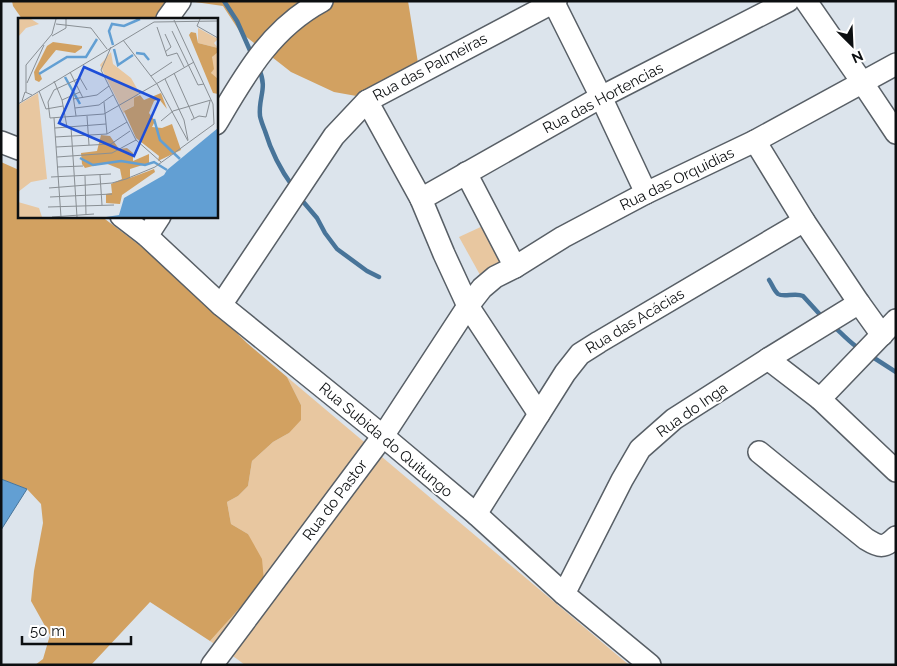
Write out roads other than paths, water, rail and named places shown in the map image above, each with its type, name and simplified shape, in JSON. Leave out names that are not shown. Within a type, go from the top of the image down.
[{"type":"street","points":[[168,18],[180,1]]},
{"type":"street","points":[[218,121],[245,74],[271,41],[290,22],[322,1]]},
{"type":"street","name":"Rua das Hortencias","points":[[421,199],[756,9],[788,1]]},
{"type":"street","points":[[806,1],[896,133]]},
{"type":"street","points":[[554,2],[646,193]]},
{"type":"street","name":"Rua das Palmeiras","points":[[221,304],[334,136],[367,101],[554,2]]},
{"type":"street","name":"Rua das Orquidias","points":[[468,306],[482,288],[495,277],[515,267],[563,237],[646,193],[755,141],[896,64]]},
{"type":"street","points":[[367,101],[421,199],[468,306],[539,414]]},
{"type":"street","points":[[755,141],[804,221],[859,303],[889,328],[820,399]]},
{"type":"street","points":[[1,142],[18,149]]},
{"type":"street","points":[[466,173],[515,267]]},
{"type":"street","name":"Rua Subida do Quitungo","points":[[124,218],[148,236],[221,304],[476,514],[564,594],[650,665]]},
{"type":"street","points":[[148,236],[159,218]]},
{"type":"street","name":"Rua das Acácias","points":[[476,514],[564,373],[580,354],[624,326],[804,221]]},
{"type":"street","name":"Rua do Inga","points":[[564,594],[622,480],[640,450],[674,419],[859,303]]},
{"type":"street","name":"Rua do Pastor","points":[[212,665],[383,436],[468,306]]},
{"type":"street","points":[[768,359],[820,399],[896,471]]},
{"type":"street","points":[[759,452],[876,546],[887,544],[896,537]]},
{"type":"water","points":[[1,479],[27,489],[1,530]]},
{"type":"waterway","points":[[224,1],[237,21],[252,55]]},
{"type":"waterway","points":[[259,69],[263,82],[260,109],[261,120],[276,160],[293,187]]},
{"type":"waterway","points":[[300,198],[317,218],[337,249],[367,271],[379,277]]},
{"type":"waterway","points":[[769,280],[775,291],[780,295],[803,296],[824,319]]},
{"type":"waterway","points":[[834,327],[860,349]]},
{"type":"waterway","points":[[871,356],[896,372]]}]
